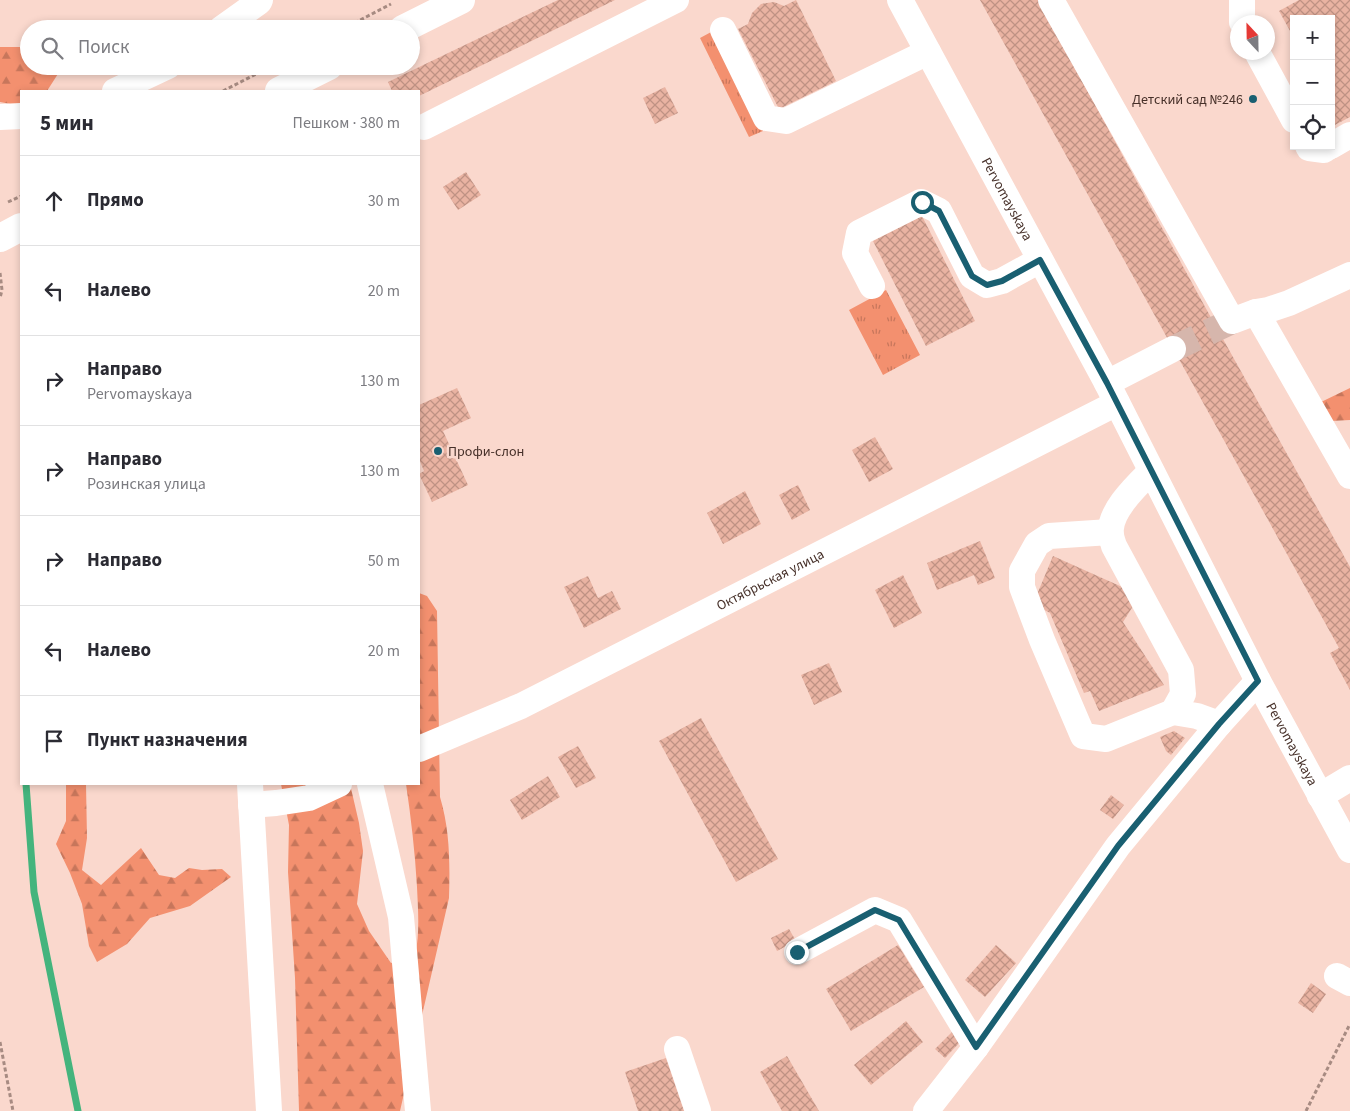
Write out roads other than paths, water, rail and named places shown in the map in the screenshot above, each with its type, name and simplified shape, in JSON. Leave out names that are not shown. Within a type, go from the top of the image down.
[{"type":"main road","points":[[420,21],[461,0]]},
{"type":"main road","points":[[271,81],[294,75]]},
{"type":"main road","points":[[0,238],[20,228]]},
{"type":"street","points":[[226,20],[233,0]]},
{"type":"street","points":[[234,20],[260,0]]},
{"type":"street","points":[[424,127],[676,0]]},
{"type":"street","name":"Pervomayskaya","points":[[900,0],[1112,393],[1258,681],[1350,850]]},
{"type":"street","points":[[1051,0],[1232,321],[1289,303],[1350,275]]},
{"type":"street","points":[[1242,0],[1242,15]]},
{"type":"street","points":[[723,30],[766,118],[786,122],[928,52]]},
{"type":"street","points":[[1260,60],[1290,113]]},
{"type":"street","points":[[117,90],[149,75]]},
{"type":"street","points":[[0,117],[20,116]]},
{"type":"street","points":[[1335,144],[1350,135]]},
{"type":"street","points":[[872,286],[855,253],[858,233],[922,202],[939,211],[972,276],[987,285],[1002,281],[1040,260]]},
{"type":"street","points":[[1256,312],[1340,437],[1350,476]]},
{"type":"street","name":"Октябрьская улица","points":[[420,749],[521,706],[1112,393],[1173,349]]},
{"type":"street","points":[[1151,471],[1131,492],[1116,512],[1110,532],[1114,546],[1181,670],[1183,694],[1173,712]]},
{"type":"street","points":[[1110,532],[1049,536],[1037,544],[1022,571],[1022,587],[1042,640],[1083,736],[1106,739],[1173,712],[1197,716],[1219,724]]},
{"type":"street","points":[[926,1111],[976,1047],[1118,846],[1219,724],[1258,681]]},
{"type":"street","points":[[1320,796],[1350,778]]},
{"type":"street","points":[[269,1111],[250,794],[276,803],[309,798],[337,785]]},
{"type":"street","points":[[370,785],[401,917],[418,1111]]},
{"type":"street","points":[[797,952],[875,910],[899,920],[976,1047]]},
{"type":"street","points":[[677,1049],[698,1111]]},
{"type":"waterway","points":[[26,785],[34,892],[78,1111]]},
{"type":"tunnel","points":[[1173,349],[1232,321]]},
{"type":"place","name":"Детский сад №246","points":[[1253,99]]},
{"type":"place","name":"Профи-слон","points":[[438,451]]}]
